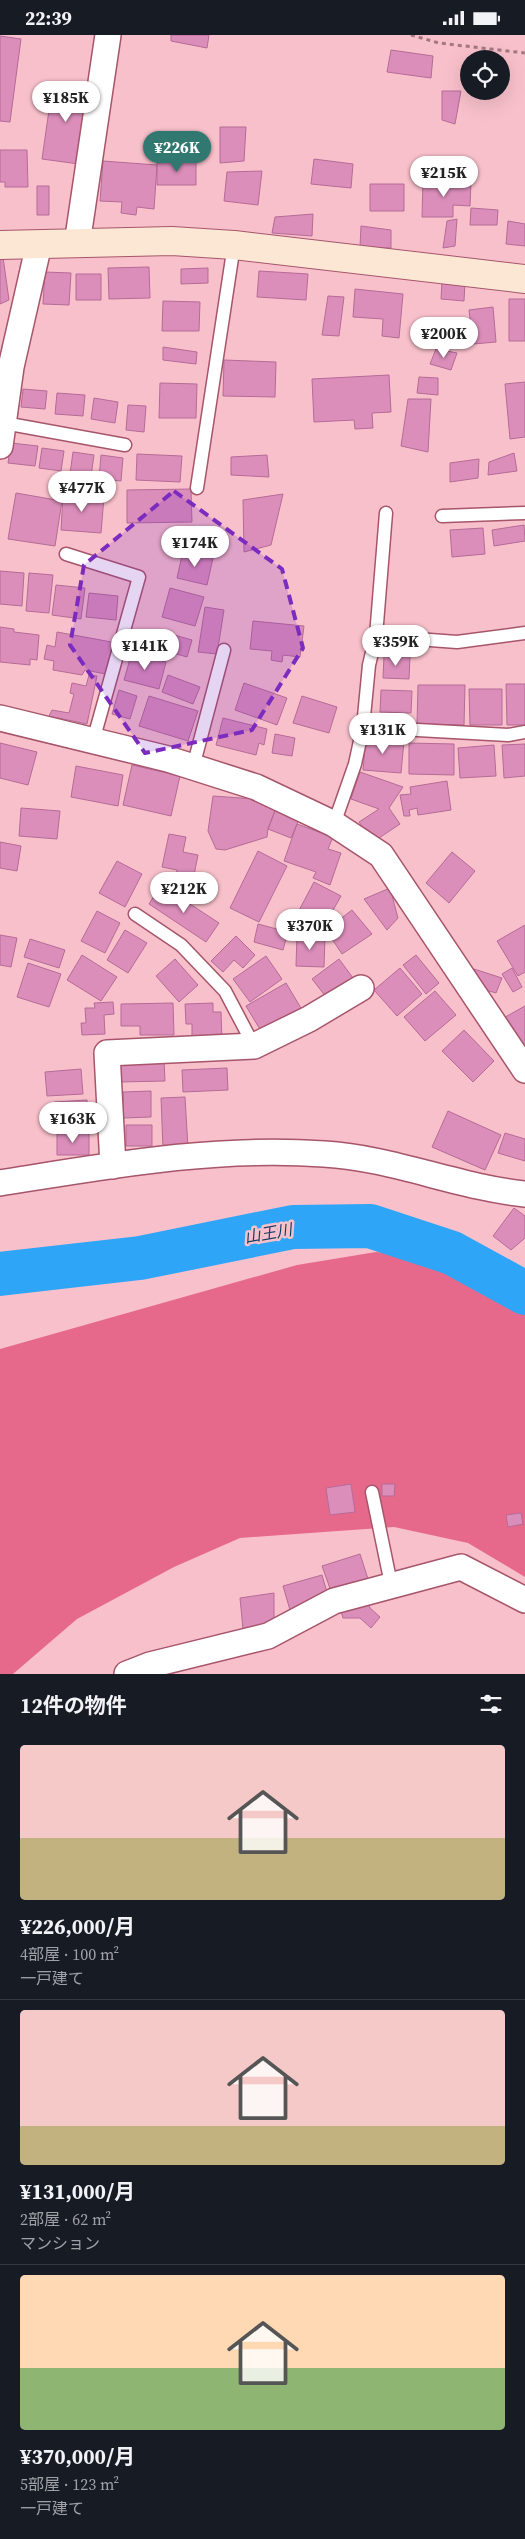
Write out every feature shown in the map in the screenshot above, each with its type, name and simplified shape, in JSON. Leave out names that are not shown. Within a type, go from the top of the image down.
[{"type":"street","points":[[77,243],[108,35]]},
{"type":"street","points":[[0,245],[172,241],[234,245],[525,279]]},
{"type":"street","points":[[2,435],[12,367],[39,244]]},
{"type":"street","points":[[0,718],[193,767],[256,787],[334,825],[382,855],[525,1070]]},
{"type":"street","points":[[112,1166],[107,1053],[254,1046],[309,1019],[361,988]]},
{"type":"street","points":[[0,1183],[216,1153],[325,1154],[387,1164],[498,1191],[525,1194]]},
{"type":"street","points":[[127,1674],[150,1665],[268,1636],[334,1601],[391,1584],[461,1567],[525,1600]]},
{"type":"lane","points":[[197,489],[234,245]]},
{"type":"lane","points":[[2,435],[125,445]]},
{"type":"lane","points":[[334,825],[355,764],[363,727],[369,665],[376,636],[386,513]]},
{"type":"lane","points":[[442,516],[525,513]]},
{"type":"lane","points":[[66,554],[139,577],[93,741]]},
{"type":"lane","points":[[376,636],[457,642],[525,633]]},
{"type":"lane","points":[[193,767],[224,650]]},
{"type":"lane","points":[[363,727],[508,735],[525,732]]},
{"type":"lane","points":[[135,914],[181,945],[224,991],[254,1046]]},
{"type":"lane","points":[[372,1492],[391,1584]]},
{"type":"path","points":[[411,35],[439,43],[525,53]]},
{"type":"highlighted area","points":[[174,491],[282,569],[303,648],[252,730],[145,753],[70,645],[84,565]]},
{"type":"shaded area","points":[[376,1252],[457,1257],[525,1283],[525,1577],[468,1543],[394,1527],[240,1538],[174,1567],[77,1619],[13,1674],[0,1674],[0,1349],[297,1265]]},
{"type":"building","points":[[171,35],[209,35],[207,48],[171,41]]},
{"type":"building","points":[[0,36],[21,39],[10,122],[0,121]]},
{"type":"building","points":[[391,50],[433,56],[431,78],[387,72]]},
{"type":"building","points":[[53,82],[90,86],[79,164],[42,159]]},
{"type":"building","points":[[442,91],[460,91],[455,124],[442,120]]},
{"type":"building","points":[[220,127],[246,127],[244,161],[220,163]]},
{"type":"building","points":[[0,150],[27,150],[28,187],[5,187],[5,182],[0,182]]},
{"type":"building","points":[[314,159],[353,164],[351,188],[311,184]]},
{"type":"building","points":[[196,160],[196,185],[157,185],[157,163]]},
{"type":"building","points":[[103,161],[157,165],[154,209],[137,207],[136,215],[121,213],[122,202],[100,201]]},
{"type":"building","points":[[262,171],[258,205],[224,201],[227,172]]},
{"type":"building","points":[[423,181],[471,182],[470,206],[453,205],[453,217],[422,217]]},
{"type":"building","points":[[370,184],[404,184],[404,211],[370,211]]},
{"type":"building","points":[[37,186],[49,186],[49,215],[37,215]]},
{"type":"building","points":[[471,208],[498,210],[497,225],[470,225]]},
{"type":"building","points":[[313,214],[312,236],[272,233],[275,217]]},
{"type":"building","points":[[457,219],[455,246],[443,248],[447,221]]},
{"type":"building","points":[[508,221],[525,224],[525,246],[506,244]]},
{"type":"building","points":[[361,226],[391,230],[391,248],[360,247]]},
{"type":"building","points":[[0,257],[3,257],[9,300],[0,304]]},
{"type":"building","points":[[149,267],[150,298],[109,299],[108,268]]},
{"type":"building","points":[[208,268],[208,283],[181,284],[181,269]]},
{"type":"building","points":[[259,271],[308,274],[306,300],[257,297]]},
{"type":"building","points":[[45,272],[71,273],[69,305],[43,304]]},
{"type":"building","points":[[76,274],[101,274],[101,300],[76,300]]},
{"type":"building","points":[[442,281],[465,283],[464,301],[441,299]]},
{"type":"building","points":[[355,289],[403,294],[399,338],[382,336],[383,319],[353,317]]},
{"type":"building","points":[[328,296],[344,297],[339,336],[322,335]]},
{"type":"building","points":[[509,299],[525,299],[525,341],[509,341]]},
{"type":"building","points":[[163,301],[200,302],[199,331],[162,331]]},
{"type":"building","points":[[493,307],[496,342],[473,344],[469,310]]},
{"type":"building","points":[[163,347],[197,352],[196,364],[163,360]]},
{"type":"building","points":[[436,349],[457,353],[451,370],[430,364]]},
{"type":"building","points":[[224,360],[276,362],[275,397],[223,396]]},
{"type":"building","points":[[389,375],[391,412],[372,413],[373,428],[355,429],[354,420],[314,422],[312,379]]},
{"type":"building","points":[[419,377],[438,378],[438,395],[417,393]]},
{"type":"building","points":[[525,382],[525,437],[510,439],[505,384]]},
{"type":"building","points":[[160,383],[197,384],[196,418],[159,418]]},
{"type":"building","points":[[23,389],[47,391],[45,409],[21,407]]},
{"type":"building","points":[[57,393],[85,395],[83,416],[55,414]]},
{"type":"building","points":[[94,398],[118,402],[115,423],[91,419]]},
{"type":"building","points":[[408,399],[431,399],[428,452],[401,446]]},
{"type":"building","points":[[128,405],[146,406],[144,432],[126,430]]},
{"type":"building","points":[[11,443],[38,446],[35,466],[8,463]]},
{"type":"building","points":[[42,448],[64,451],[61,471],[39,468]]},
{"type":"building","points":[[73,452],[94,455],[91,476],[70,474]]},
{"type":"building","points":[[514,453],[517,471],[488,475],[489,462]]},
{"type":"building","points":[[137,454],[182,456],[180,482],[136,480]]},
{"type":"building","points":[[101,455],[123,458],[121,481],[99,479]]},
{"type":"building","points":[[267,455],[269,477],[231,475],[231,457]]},
{"type":"building","points":[[479,459],[478,478],[450,482],[450,463]]},
{"type":"building","points":[[191,489],[192,522],[127,523],[127,490]]},
{"type":"building","points":[[16,493],[62,501],[55,546],[8,539]]},
{"type":"building","points":[[63,494],[104,497],[101,533],[61,530]]},
{"type":"building","points":[[283,494],[271,545],[244,552],[243,500]]},
{"type":"building","points":[[524,525],[525,541],[494,546],[492,530]]},
{"type":"building","points":[[483,528],[485,554],[452,557],[450,530]]},
{"type":"building","points":[[183,551],[213,558],[207,585],[177,578]]},
{"type":"building","points":[[0,571],[24,573],[22,606],[0,604]]},
{"type":"building","points":[[29,573],[53,575],[49,613],[26,611]]},
{"type":"building","points":[[56,585],[85,588],[81,619],[52,615]]},
{"type":"building","points":[[170,588],[204,597],[195,626],[162,617]]},
{"type":"building","points":[[89,593],[118,596],[116,620],[86,617]]},
{"type":"building","points":[[205,607],[224,610],[217,654],[198,652]]},
{"type":"building","points":[[253,621],[304,626],[300,657],[283,655],[282,662],[271,660],[272,651],[250,649]]},
{"type":"building","points":[[0,627],[14,629],[14,632],[39,635],[37,660],[30,659],[30,665],[0,662]]},
{"type":"building","points":[[57,632],[117,643],[114,660],[109,658],[106,674],[85,670],[82,675],[53,670],[54,661],[44,659],[47,645],[55,647]]},
{"type":"building","points":[[167,633],[192,640],[187,657],[162,650]]},
{"type":"building","points":[[132,652],[166,662],[159,689],[124,680]]},
{"type":"building","points":[[384,655],[410,656],[409,679],[383,678]]},
{"type":"building","points":[[89,675],[97,676],[87,724],[49,716],[52,710],[69,713],[74,694],[70,693],[72,683],[86,686]]},
{"type":"building","points":[[168,675],[200,687],[193,704],[162,692]]},
{"type":"building","points":[[244,683],[287,698],[277,725],[235,710]]},
{"type":"building","points":[[506,684],[525,684],[525,725],[507,725]]},
{"type":"building","points":[[418,685],[465,685],[464,725],[417,724]]},
{"type":"building","points":[[469,689],[502,689],[502,725],[470,725]]},
{"type":"building","points":[[119,690],[137,696],[130,719],[112,714]]},
{"type":"building","points":[[381,690],[412,691],[411,713],[380,712]]},
{"type":"building","points":[[149,696],[198,711],[188,741],[139,726]]},
{"type":"building","points":[[302,696],[337,707],[329,733],[293,723]]},
{"type":"building","points":[[223,718],[267,729],[264,745],[259,743],[256,755],[216,745]]},
{"type":"building","points":[[275,734],[295,738],[292,756],[272,753]]},
{"type":"building","points":[[366,738],[404,741],[401,773],[363,770]]},
{"type":"building","points":[[0,743],[37,752],[28,785],[0,778]]},
{"type":"building","points":[[409,743],[454,744],[454,775],[409,774]]},
{"type":"building","points":[[525,744],[525,776],[504,778],[502,745]]},
{"type":"building","points":[[494,745],[496,776],[460,778],[458,748]]},
{"type":"building","points":[[132,765],[180,776],[171,816],[123,805]]},
{"type":"building","points":[[76,766],[123,775],[118,806],[71,797]]},
{"type":"building","points":[[360,772],[403,787],[389,808],[400,824],[373,842],[359,822],[379,809],[351,799]]},
{"type":"building","points":[[447,781],[451,810],[418,815],[417,808],[409,810],[410,816],[404,816],[400,795],[411,794],[410,787]]},
{"type":"building","points":[[213,796],[255,799],[276,808],[267,837],[225,850],[216,849],[208,831]]},
{"type":"building","points":[[21,808],[60,811],[57,839],[19,836]]},
{"type":"building","points":[[276,808],[299,819],[291,838],[268,829]]},
{"type":"building","points":[[297,824],[333,837],[328,849],[341,853],[330,885],[313,878],[316,872],[284,861]]},
{"type":"building","points":[[169,834],[186,837],[183,852],[198,855],[193,880],[176,876],[177,870],[162,867]]},
{"type":"building","points":[[0,842],[21,846],[17,871],[0,868]]},
{"type":"building","points":[[258,851],[287,866],[259,922],[230,908]]},
{"type":"building","points":[[452,852],[475,871],[449,903],[426,883]]},
{"type":"building","points":[[117,861],[142,874],[125,907],[99,893]]},
{"type":"building","points":[[314,882],[341,896],[322,930],[296,916]]},
{"type":"building","points":[[161,885],[219,923],[206,942],[149,904]]},
{"type":"building","points":[[390,888],[398,918],[387,930],[364,899]]},
{"type":"building","points":[[352,910],[372,934],[342,954],[326,930]]},
{"type":"building","points":[[97,911],[120,923],[105,953],[81,941]]},
{"type":"building","points":[[258,924],[288,932],[283,950],[254,942]]},
{"type":"building","points":[[525,925],[525,972],[518,976],[497,941]]},
{"type":"building","points":[[125,930],[147,943],[128,973],[107,960]]},
{"type":"building","points":[[0,935],[17,938],[11,967],[0,965]]},
{"type":"building","points":[[297,935],[325,936],[324,967],[296,966]]},
{"type":"building","points":[[236,936],[255,955],[243,968],[234,960],[223,972],[211,961]]},
{"type":"building","points":[[30,939],[65,950],[59,968],[24,957]]},
{"type":"building","points":[[82,955],[117,977],[101,1001],[67,980]]},
{"type":"building","points":[[416,955],[439,983],[426,994],[403,965]]},
{"type":"building","points":[[266,956],[282,979],[250,1002],[233,979]]},
{"type":"building","points":[[175,959],[198,985],[179,1002],[156,976]]},
{"type":"building","points":[[339,959],[356,982],[330,1002],[312,979]]},
{"type":"building","points":[[28,963],[61,974],[49,1007],[17,997]]},
{"type":"building","points":[[400,968],[422,994],[397,1016],[374,990]]},
{"type":"building","points":[[512,968],[522,987],[513,992],[502,974]]},
{"type":"building","points":[[474,969],[502,978],[496,993],[469,985]]},
{"type":"building","points":[[286,983],[301,1008],[261,1031],[246,1006]]},
{"type":"building","points":[[435,991],[456,1015],[425,1041],[404,1017]]},
{"type":"building","points":[[113,1002],[114,1014],[104,1015],[105,1034],[82,1035],[81,1023],[86,1023],[85,1008],[95,1008],[94,1003]]},
{"type":"building","points":[[173,1003],[174,1035],[140,1035],[140,1026],[121,1026],[121,1004]]},
{"type":"building","points":[[213,1003],[213,1012],[221,1012],[222,1040],[192,1041],[192,1024],[186,1024],[185,1004]]},
{"type":"building","points":[[525,1006],[525,1063],[500,1020]]},
{"type":"building","points":[[464,1030],[494,1061],[473,1082],[442,1051]]},
{"type":"building","points":[[164,1060],[165,1081],[120,1082],[120,1061]]},
{"type":"building","points":[[227,1068],[228,1090],[183,1092],[182,1070]]},
{"type":"building","points":[[81,1069],[83,1094],[47,1096],[45,1072]]},
{"type":"building","points":[[151,1091],[151,1117],[123,1118],[123,1092]]},
{"type":"building","points":[[185,1097],[188,1148],[163,1149],[161,1098]]},
{"type":"building","points":[[87,1100],[88,1123],[55,1125],[54,1102]]},
{"type":"building","points":[[448,1111],[501,1135],[485,1170],[432,1147]]},
{"type":"building","points":[[126,1125],[152,1125],[152,1146],[126,1146]]},
{"type":"building","points":[[89,1133],[89,1155],[57,1155],[57,1134]]},
{"type":"building","points":[[505,1133],[525,1139],[525,1161],[498,1153]]},
{"type":"building","points":[[514,1208],[525,1216],[525,1238],[511,1250],[493,1236]]},
{"type":"building","points":[[351,1484],[355,1512],[330,1515],[326,1488]]},
{"type":"building","points":[[382,1484],[395,1484],[394,1496],[382,1496]]},
{"type":"building","points":[[521,1513],[523,1524],[508,1527],[506,1515]]},
{"type":"building","points":[[360,1554],[369,1582],[332,1594],[322,1566]]},
{"type":"building","points":[[322,1575],[329,1599],[290,1610],[283,1586]]},
{"type":"building","points":[[365,1592],[370,1608],[380,1617],[371,1628],[360,1618],[343,1618],[338,1601]]},
{"type":"building","points":[[274,1593],[274,1625],[243,1629],[240,1598]]},
{"type":"waterway","name":"山王川","points":[[0,1274],[140,1258],[293,1227],[370,1226],[452,1253],[525,1293]]}]
